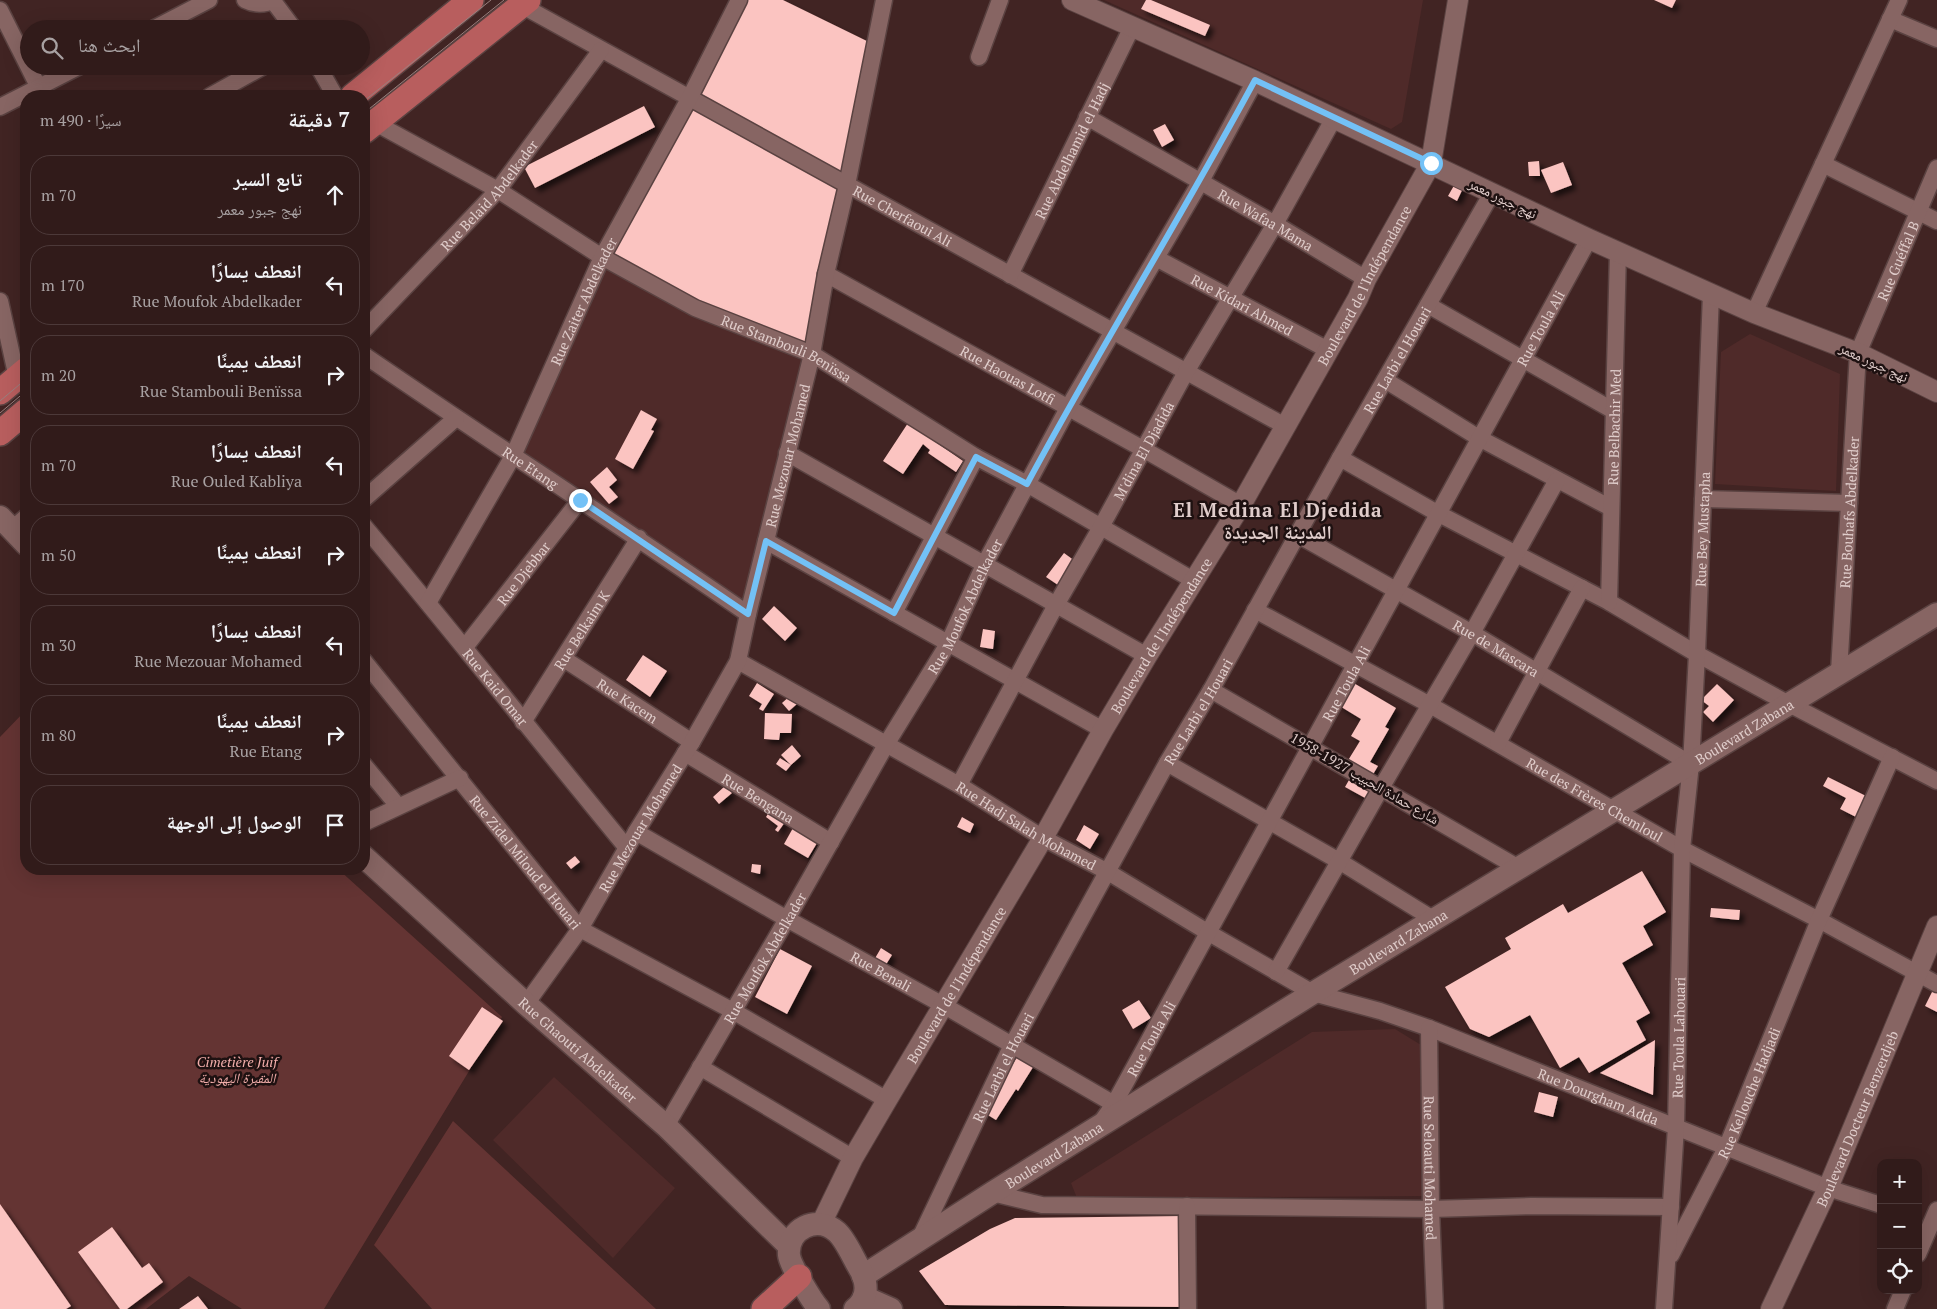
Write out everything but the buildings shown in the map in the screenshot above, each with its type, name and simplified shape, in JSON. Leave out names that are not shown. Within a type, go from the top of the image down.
[{"type":"main road","points":[[360,90],[470,0]]},
{"type":"main road","points":[[370,121],[525,3]]},
{"type":"main road","points":[[0,433],[20,416]]},
{"type":"main road","name":"Boulevard Zabana","points":[[861,1294],[919,1240],[1099,1126],[1121,1106],[1313,992],[1937,614]]},
{"type":"main road","name":"Rue Ghaouti Abdelkader","points":[[370,862],[526,1004],[666,1126],[789,1246]]},
{"type":"main road","points":[[817,1308],[789,1258],[789,1246],[793,1237],[809,1224],[830,1226],[839,1233],[861,1294],[891,1309]]},
{"type":"main road","points":[[764,1309],[799,1277]]},
{"type":"street","points":[[170,20],[209,0]]},
{"type":"street","points":[[245,0],[255,4],[265,4],[273,1],[287,20]]},
{"type":"street","name":"Rue Zaiter Abdelkader","points":[[428,603],[512,456],[602,257],[690,97],[739,0]]},
{"type":"street","name":"Rue Mezouar Mohamed","points":[[526,1004],[580,929],[636,832],[689,748],[738,661],[812,354],[826,274],[847,185],[884,0]]},
{"type":"street","points":[[979,56],[1000,0]]},
{"type":"street","name":"نهج جبور معمر","points":[[1072,0],[1255,80],[1589,239],[1754,313],[1858,354],[1937,392]]},
{"type":"street","name":"Boulevard de l'Indépendance","points":[[821,1224],[853,1158],[886,1100],[1043,838],[1146,656],[1240,505],[1358,298],[1366,279],[1431,163],[1458,0]]},
{"type":"street","points":[[1754,313],[1899,0]]},
{"type":"street","name":"Rue Cherfaoui Ali","points":[[525,3],[601,50],[690,97],[1285,426]]},
{"type":"street","points":[[0,10],[20,50]]},
{"type":"street","points":[[1890,19],[1937,39]]},
{"type":"street","name":"Rue Abdelhamid el Hadj","points":[[1010,275],[1132,27]]},
{"type":"street","name":"Rue Belaid Abdelkader","points":[[370,324],[498,190],[601,50]]},
{"type":"street","points":[[32,75],[40,90]]},
{"type":"street","points":[[44,90],[66,75]]},
{"type":"street","points":[[221,90],[248,75]]},
{"type":"street","points":[[323,75],[332,90]]},
{"type":"street","name":"Rue Moufok Abdelkader","points":[[666,1126],[787,919],[886,743],[948,644],[984,565],[1068,408],[1201,181],[1255,80]]},
{"type":"street","points":[[0,107],[20,100]]},
{"type":"street","name":"Rue Wafaa Mama","points":[[1087,118],[1201,181],[1366,279]]},
{"type":"street","name":"M'dina El Djadida","points":[[959,785],[1056,605],[1186,372],[1275,224],[1334,118]]},
{"type":"street","name":"Rue Stambouli Benïssa","points":[[370,125],[498,190],[602,257],[695,308],[812,354],[976,457],[1027,484],[1193,580]]},
{"type":"street","points":[[1823,164],[1937,221]]},
{"type":"street","name":"Rue Guéffal B","points":[[1858,354],[1937,168]]},
{"type":"street","name":"Rue Larbi el Houari","points":[[919,1240],[1012,1045],[1167,763],[1212,690],[1340,458],[1492,193]]},
{"type":"street","name":"Rue Toula Ali","points":[[1121,1106],[1209,933],[1437,513],[1589,239]]},
{"type":"street","name":"Rue Belbachir Med","points":[[1609,602],[1618,252]]},
{"type":"street","name":"Rue Kidari Ahmed","points":[[1156,258],[1328,350]]},
{"type":"street","name":"Rue Haouas Lotfi","points":[[826,274],[1143,449],[1240,505]]},
{"type":"street","name":"Rue Bey Mustapha","points":[[1690,764],[1697,654],[1711,294]]},
{"type":"street","points":[[0,301],[14,380]]},
{"type":"street","points":[[1428,306],[1614,411]]},
{"type":"street","name":"Rue Bouhafs Abdelkader","points":[[1839,672],[1858,354]]},
{"type":"street","name":"Rue Etang","points":[[370,359],[512,456],[638,538],[748,614]]},
{"type":"street","points":[[1385,380],[1479,438],[1611,508]]},
{"type":"street","points":[[370,494],[456,418]]},
{"type":"street","points":[[787,453],[1146,656]]},
{"type":"street","points":[[894,613],[976,457]]},
{"type":"street","points":[[1340,458],[1437,513],[1609,602],[1697,654],[1789,704],[1937,780]]},
{"type":"street","points":[[1276,972],[1472,632],[1557,480]]},
{"type":"street","points":[[1703,499],[1849,503]]},
{"type":"street","name":"Rue Djebbar","points":[[465,647],[580,500]]},
{"type":"street","name":"Rue Kaid Omar","points":[[370,533],[465,647],[523,722],[627,848]]},
{"type":"street","name":"Rue de Mascara","points":[[1298,535],[1472,632],[1690,764]]},
{"type":"street","name":"Rue Belkaim K","points":[[523,722],[638,538]]},
{"type":"street","points":[[766,541],[1103,730]]},
{"type":"street","points":[[1498,743],[1582,588]]},
{"type":"street","name":"Rue des Frères Chemloul","points":[[1255,610],[1498,743],[1614,808],[1682,849],[1937,984]]},
{"type":"street","name":"Rue Kacem","points":[[564,659],[689,748]]},
{"type":"street","name":"Rue Hadj Salah Mohamed","points":[[738,661],[959,785],[1043,838],[1108,872],[1209,933],[1313,992]]},
{"type":"street","name":"Rue Zidel Miloud el Houari","points":[[370,668],[580,929],[733,1011],[886,1100]]},
{"type":"street","name":"شارع حمادة الحبيب 1927-1958","points":[[1212,690],[1518,867]]},
{"type":"street","name":"Rue Bengana","points":[[689,748],[831,842]]},
{"type":"street","name":"Rue Kellouche Hadjadi","points":[[1667,1261],[1727,1146],[1819,920],[1892,757]]},
{"type":"street","points":[[1167,763],[1339,861],[1433,919]]},
{"type":"street","name":"Rue Toula Lahouari","points":[[1664,1309],[1676,1127],[1682,849],[1690,764]]},
{"type":"street","points":[[370,772],[398,806]]},
{"type":"street","points":[[370,820],[460,778]]},
{"type":"street","name":"Rue Benali","points":[[636,832],[1121,1106]]},
{"type":"street","name":"Boulevard Docteur Benzerdjeb","points":[[1771,1309],[1828,1188],[1937,926]]},
{"type":"street","name":"Rue Dourgham Adda","points":[[1313,992],[1380,1011],[1430,1028],[1828,1188],[1878,1204]]},
{"type":"street","name":"Rue Seloauti Mohamed","points":[[1430,1028],[1431,1208],[1435,1309]]},
{"type":"street","points":[[700,1067],[853,1158]]},
{"type":"street","points":[[992,1193],[1042,1205],[1431,1208],[1531,1206],[1671,1207]]},
{"type":"street","points":[[1187,1206],[1188,1309]]},
{"type":"street","points":[[1920,1249],[1931,1218]]},
{"type":"street","points":[[1895,1309],[1901,1294]]},
{"type":"shaded area","points":[[1104,0],[1423,0],[1402,122],[1391,129]]},
{"type":"shaded area","points":[[602,257],[812,354],[748,614],[513,456]]},
{"type":"shaded area","points":[[1750,334],[1840,374],[1836,491],[1715,484],[1721,352]]},
{"type":"shaded area","points":[[1395,1029],[1421,1045],[1423,1196],[1077,1198],[1071,1183],[1312,1032]]},
{"type":"shaded area","points":[[554,1077],[675,1188],[613,1258],[493,1140]]},
{"type":"green space","name":"Cimetière Juif المقبرة اليهودية","points":[[20,716],[20,875],[345,875],[502,1017],[324,1309],[242,1309],[189,1276],[146,1309],[0,1309],[0,737]]},
{"type":"green space","points":[[453,1121],[656,1309],[432,1309],[374,1245]]},
{"type":"tram line","points":[[370,96],[491,0]]},
{"type":"tram line","points":[[370,108],[504,0]]},
{"type":"tram line","points":[[0,401],[20,384]]},
{"type":"tram line","points":[[0,413],[20,396]]},
{"type":"district","name":"El Medina El Djedida المدينة الجديدة","points":[[1278,520]]},
{"type":"route","points":[[580,500],[748,614],[766,541],[894,613],[976,457],[1027,484],[1068,408],[1201,181],[1255,80],[1431,163]]}]
